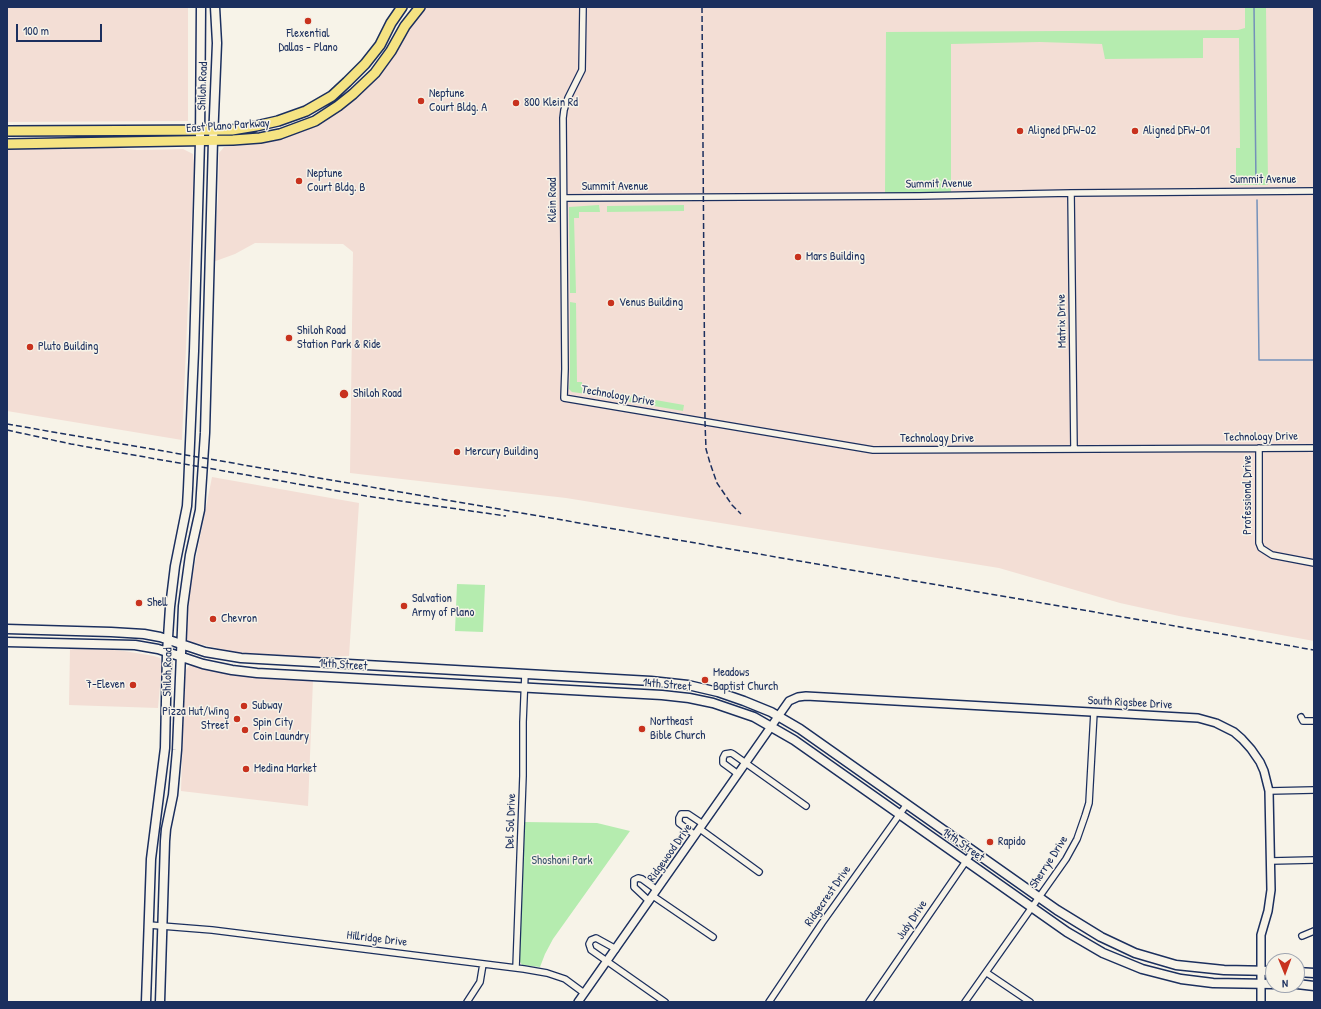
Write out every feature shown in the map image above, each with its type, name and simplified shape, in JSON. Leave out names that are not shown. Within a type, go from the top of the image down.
[{"type":"main road","name":"Shiloh Road","points":[[146,1002],[151,859],[165,748],[167,653],[172,583],[187,506],[197,252],[201,7]]},
{"type":"main road","name":"Shiloh Road","points":[[160,1002],[166,829],[173,795],[178,750],[180,645],[185,586],[200,510],[205,432],[212,140],[217,42],[215,7]]},
{"type":"main road","name":"East Plano Parkway","points":[[7,131],[244,128],[278,121],[306,111],[332,96],[365,64],[380,45],[391,23],[402,7]]},
{"type":"main road","name":"East Plano Parkway","points":[[7,144],[200,141],[260,138],[280,134],[315,121],[353,94],[375,73],[391,51],[405,26],[420,7]]},
{"type":"main road","points":[[332,96],[338,106]]},
{"type":"main road","points":[[65,131],[65,143]]},
{"type":"main road","points":[[197,252],[210,252]]},
{"type":"main road","points":[[185,518],[198,521]]},
{"type":"main road","name":"14th Street","points":[[7,629],[128,633],[168,640],[205,652],[241,658],[307,663],[612,679],[677,684],[712,690],[744,701],[779,716],[811,736],[1039,897],[1092,932],[1144,956],[1171,963],[1197,968],[1265,971]]},
{"type":"main road","points":[[25,629],[25,642]]},
{"type":"main road","name":"14th Street","points":[[7,642],[135,645],[158,649],[180,658],[203,664],[257,673],[611,692],[680,697],[709,702],[749,715],[794,740],[1032,908],[1090,946],[1142,969],[1171,976],[1202,982],[1265,984]]},
{"type":"main road","points":[[307,663],[307,675]]},
{"type":"main road","points":[[406,668],[406,681]]},
{"type":"main road","points":[[611,692],[612,679]]},
{"type":"main road","points":[[709,702],[712,690]]},
{"type":"main road","points":[[165,748],[178,750]]},
{"type":"street","name":"Klein Road","points":[[564,398],[566,369],[564,298],[564,110],[568,98],[582,70],[583,7]]},
{"type":"street","name":"Summit Avenue","points":[[564,198],[914,196],[1314,191]]},
{"type":"street","name":"Matrix Drive","points":[[1071,193],[1074,449]]},
{"type":"street","name":"Technology Drive","points":[[564,398],[873,450],[1314,448]]},
{"type":"street","name":"Professional Drive","points":[[1259,448],[1259,543],[1261,548],[1272,555],[1314,563]]},
{"type":"street","name":"Del Sol Drive","points":[[516,968],[525,674]]},
{"type":"street","name":"South Rigsbee Drive","points":[[779,716],[789,701],[798,697],[806,696],[1198,718],[1216,723],[1234,732],[1252,749],[1264,771],[1269,791],[1271,861],[1270,898],[1261,935],[1260,1002]]},
{"type":"street","name":"Sherrye Drive","points":[[965,1002],[987,973],[1072,848],[1086,816],[1090,792],[1094,712]]},
{"type":"street","name":"Ridgewood Drive","points":[[578,1002],[779,716]]},
{"type":"street","points":[[1301,717],[1303,721],[1314,721]]},
{"type":"street","points":[[738,774],[723,763],[724,755],[731,753],[806,806]]},
{"type":"street","points":[[1269,791],[1314,790]]},
{"type":"street","name":"Ridgecrest Drive","points":[[769,1002],[822,923],[907,804]]},
{"type":"street","points":[[700,829],[759,872]]},
{"type":"street","name":"Judy Drive","points":[[869,1002],[973,850]]},
{"type":"street","points":[[1271,861],[1314,860]]},
{"type":"street","points":[[653,896],[713,938]]},
{"type":"street","name":"Hillridge Drive","points":[[149,925],[212,930],[516,968],[557,976],[571,983],[584,993]]},
{"type":"street","points":[[1302,936],[1314,931]]},
{"type":"street","points":[[616,949],[596,938],[591,940],[589,944],[591,950],[665,1002]]},
{"type":"street","points":[[467,1002],[480,982],[484,964]]},
{"type":"street","points":[[987,973],[1030,1002]]},
{"type":"shaded area","points":[[7,7],[188,7],[188,121],[7,122]]},
{"type":"shaded area","points":[[427,7],[1314,7],[1314,641],[1179,616],[1120,603],[999,568],[566,498],[350,473],[353,252],[343,244],[255,243],[235,254],[213,262],[218,199],[219,153],[224,147],[257,144],[284,138],[303,131],[320,123],[347,105],[381,72],[412,24]]},
{"type":"shaded area","points":[[109,147],[137,150],[183,149],[193,154],[194,164],[182,440],[7,411],[7,149]]},
{"type":"shaded area","points":[[212,477],[359,503],[349,656],[297,658],[267,656],[230,651],[191,642],[186,639],[185,635],[189,593]]},
{"type":"shaded area","points":[[70,648],[94,648],[124,651],[160,658],[162,663],[158,708],[69,705]]},
{"type":"shaded area","points":[[189,666],[246,676],[313,680],[308,806],[181,791],[185,671]]},
{"type":"green space","points":[[1245,7],[1266,7],[1268,185],[1236,185],[1236,148],[1240,148],[1239,38],[1203,38],[1203,58],[1105,59],[1102,44],[1040,42],[951,44],[951,193],[885,194],[886,32],[1238,30],[1245,28]]},
{"type":"green space","points":[[599,205],[600,212],[579,212],[579,218],[574,218],[576,293],[570,293],[569,207]]},
{"type":"green space","points":[[684,205],[684,211],[607,212],[607,206]]},
{"type":"green space","points":[[570,302],[576,303],[577,382],[582,382],[582,388],[596,390],[595,395],[572,392],[569,389]]},
{"type":"green space","points":[[604,391],[684,405],[683,411],[602,397]]},
{"type":"green space","points":[[457,584],[485,585],[483,632],[455,631]]},
{"type":"green space","name":"Shoshoni Park","points":[[524,822],[597,823],[630,831],[553,939],[540,967],[522,965],[519,960]]},
{"type":"waterway","points":[[1254,7],[1256,184]]},
{"type":"waterway","points":[[1257,200],[1259,360],[1314,360]]},
{"type":"railway","points":[[702,7],[706,449],[717,483],[732,505],[741,514]]},
{"type":"railway","points":[[7,424],[1314,650]]},
{"type":"railway","points":[[7,430],[71,444],[366,496],[506,516]]},
{"type":"place","name":"Flexential Dallas - Plano","points":[[308,21]]},
{"type":"place","name":"Neptune Court Bldg. A","points":[[421,101]]},
{"type":"place","name":"800 Klein Rd","points":[[516,103]]},
{"type":"place","name":"Aligned DFW-02","points":[[1020,131]]},
{"type":"place","name":"Aligned DFW-01","points":[[1135,131]]},
{"type":"place","name":"Neptune Court Bldg. B","points":[[299,181]]},
{"type":"place","name":"Mars Building","points":[[798,257]]},
{"type":"place","name":"Venus Building","points":[[611,303]]},
{"type":"place","name":"Shiloh Road Station Park & Ride","points":[[289,338]]},
{"type":"place","name":"Pluto Building","points":[[30,347]]},
{"type":"place","name":"Shiloh Road","points":[[344,394]]},
{"type":"place","name":"Mercury Building","points":[[457,452]]},
{"type":"place","name":"Shell","points":[[139,603]]},
{"type":"place","name":"Salvation Army of Plano","points":[[404,606]]},
{"type":"place","name":"Chevron","points":[[213,619]]},
{"type":"place","name":"Meadows Baptist Church","points":[[705,680]]},
{"type":"place","name":"7-Eleven","points":[[133,685]]},
{"type":"place","name":"Subway","points":[[244,706]]},
{"type":"place","name":"Pizza Hut/Wing Street","points":[[237,719]]},
{"type":"place","name":"Northeast Bible Church","points":[[642,729]]},
{"type":"place","name":"Spin City Coin Laundry","points":[[245,730]]},
{"type":"place","name":"Medina Market","points":[[246,769]]},
{"type":"place","name":"Rapido","points":[[990,842]]}]
